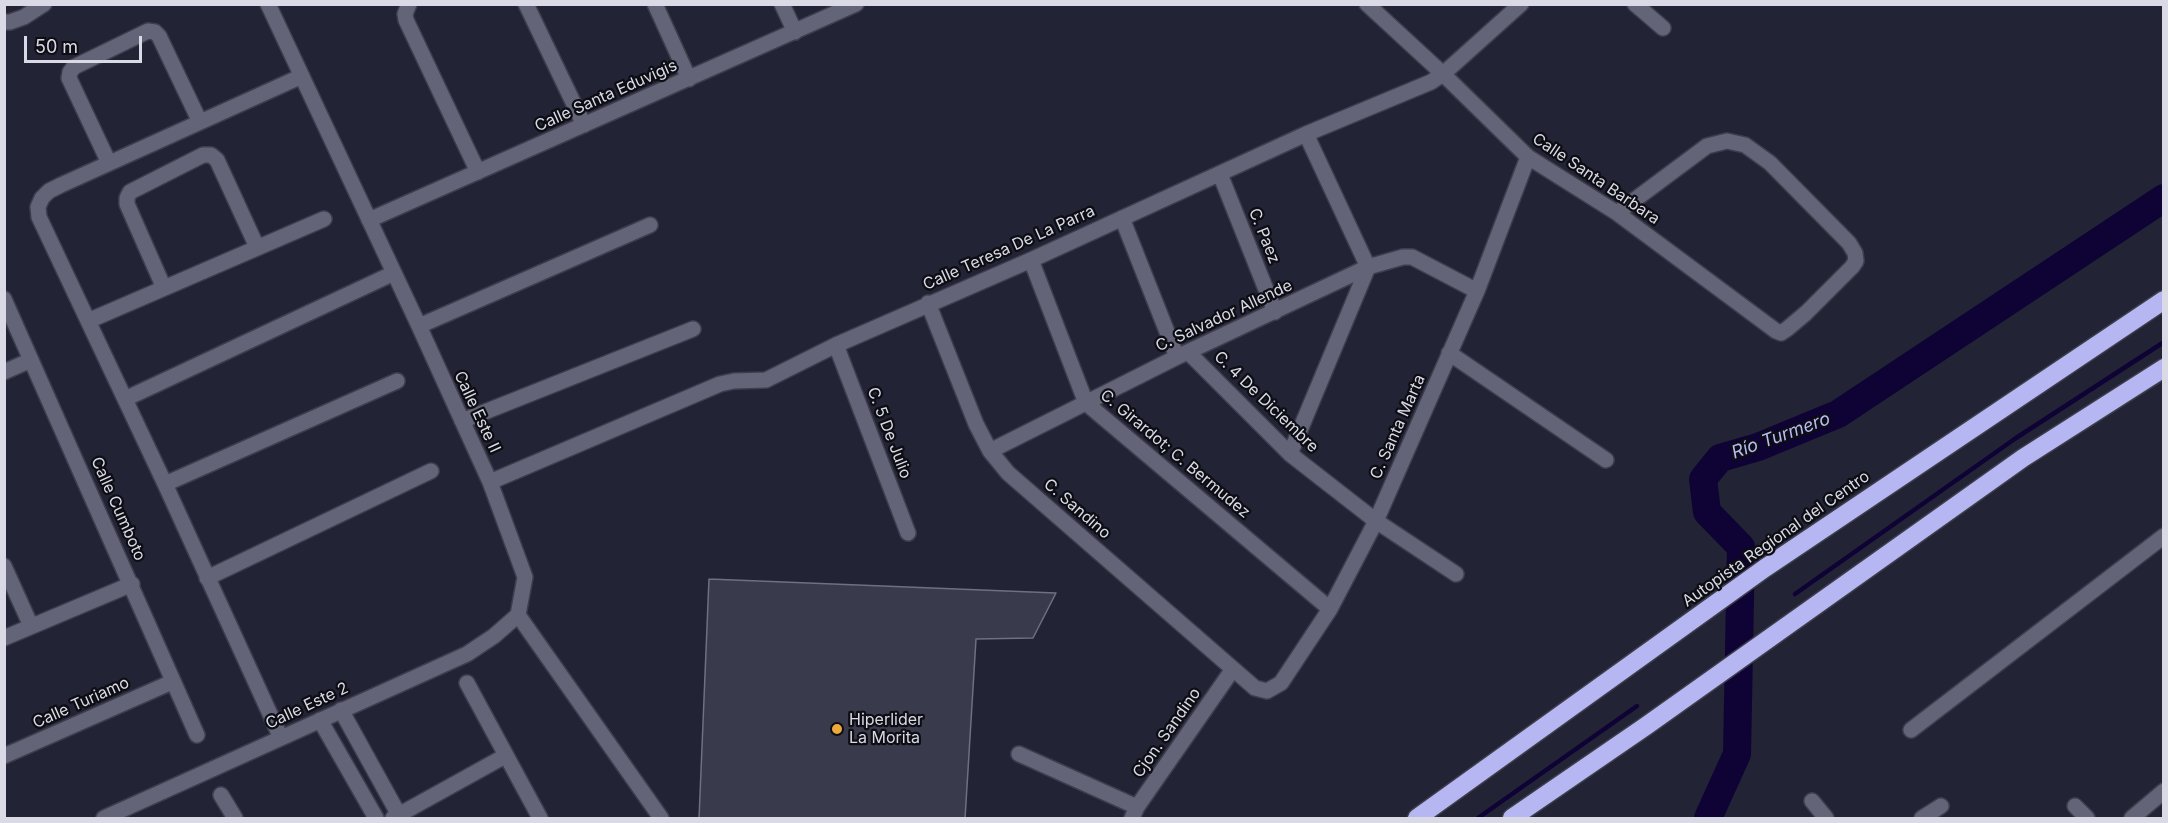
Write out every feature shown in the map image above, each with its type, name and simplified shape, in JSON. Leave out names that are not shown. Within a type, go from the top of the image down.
[{"type":"highway","name":"Autopista Regional del Centro","points":[[1417,819],[1765,568],[2163,300]]},
{"type":"highway","points":[[1512,819],[2023,458],[2163,368]]},
{"type":"street","points":[[4,22],[24,17],[44,4]]},
{"type":"street","name":"Calle Este II","points":[[268,4],[490,482],[525,577],[518,615]]},
{"type":"street","points":[[526,4],[584,125]]},
{"type":"street","points":[[655,4],[689,79]]},
{"type":"street","points":[[782,4],[795,32]]},
{"type":"street","name":"Calle Santa Eduvigis","points":[[369,220],[856,4]]},
{"type":"street","name":"Calle Santa Barbara","points":[[1367,4],[1528,157],[1617,213],[1776,331],[1781,333],[1793,324],[1856,261],[1855,253],[1849,243],[1770,163],[1745,145],[1726,141],[1707,146],[1617,213]]},
{"type":"street","name":"Calle Teresa De La Parra","points":[[490,482],[720,384],[766,380],[928,303],[1030,260],[1306,134],[1431,82],[1443,74],[1521,4]]},
{"type":"street","points":[[1635,4],[1663,28]]},
{"type":"street","points":[[407,6],[406,21],[478,172]]},
{"type":"street","points":[[109,163],[69,78],[70,72],[74,67],[147,31],[155,32],[159,36],[200,122]]},
{"type":"street","points":[[281,738],[39,217],[38,207],[42,198],[49,191],[302,76]]},
{"type":"street","points":[[1290,454],[1368,267],[1306,134]]},
{"type":"street","points":[[164,288],[127,204],[127,198],[130,192],[203,155],[211,155],[217,160],[257,247]]},
{"type":"street","name":"C. Santa Marta","points":[[1267,691],[1281,683],[1330,609],[1376,521],[1477,291],[1528,157]]},
{"type":"street","name":"C. Paez","points":[[1220,174],[1275,312]]},
{"type":"street","name":"C. 4 De Diciembre","points":[[1122,218],[1183,355],[1290,454],[1376,521],[1456,574]]},
{"type":"street","points":[[88,321],[324,219]]},
{"type":"street","points":[[419,326],[650,225]]},
{"type":"street","name":"C. Salvador Allende","points":[[990,451],[1183,355],[1368,267],[1403,257],[1412,257],[1477,291]]},
{"type":"street","name":"C. Girardot; C. Bermudez","points":[[1030,260],[1086,404],[1330,609]]},
{"type":"street","points":[[125,399],[394,273]]},
{"type":"street","name":"Calle Cumboto","points":[[4,299],[197,735]]},
{"type":"street","name":"C. Sandino","points":[[928,303],[976,424],[990,451],[1008,473],[1255,688],[1267,691]]},
{"type":"street","points":[[462,421],[693,329]]},
{"type":"street","name":"C. 5 De Julio","points":[[836,345],[908,533]]},
{"type":"street","points":[[1449,353],[1606,460]]},
{"type":"street","points":[[4,372],[32,360]]},
{"type":"street","points":[[165,484],[397,381]]},
{"type":"street","points":[[207,578],[431,471]]},
{"type":"street","points":[[1911,730],[2163,536]]},
{"type":"street","points":[[4,566],[31,626]]},
{"type":"street","points":[[4,638],[132,584]]},
{"type":"street","points":[[518,615],[661,819]]},
{"type":"street","name":"Calle Este 2","points":[[104,819],[467,654],[494,636],[518,615]]},
{"type":"street","name":"Cjon. Sandino","points":[[1134,813],[1233,669]]},
{"type":"street","name":"Calle Turiamo","points":[[4,756],[172,682]]},
{"type":"street","points":[[467,683],[540,819]]},
{"type":"street","points":[[341,711],[396,817],[505,756]]},
{"type":"street","points":[[320,720],[376,819]]},
{"type":"street","points":[[1019,754],[1134,813]]},
{"type":"street","points":[[2132,819],[2163,791]]},
{"type":"street","points":[[221,795],[235,819]]},
{"type":"street","points":[[1812,801],[1826,819]]},
{"type":"street","points":[[1922,819],[1941,806]]},
{"type":"street","points":[[2075,806],[2087,819]]},
{"type":"building","name":"Hiperlider La Morita","points":[[709,579],[1056,593],[1033,638],[976,639],[965,819],[699,819]]},
{"type":"waterway","name":"Río Turmero","points":[[1708,818],[1737,754],[1741,547],[1707,512],[1703,479],[1720,458],[1758,447],[1838,414],[2164,198]]},
{"type":"waterway","points":[[1795,594],[2016,438],[2164,342]]},
{"type":"waterway","points":[[1478,818],[1637,706]]},
{"type":"place","name":"Hiperlider La Morita","points":[[837,729]]}]
